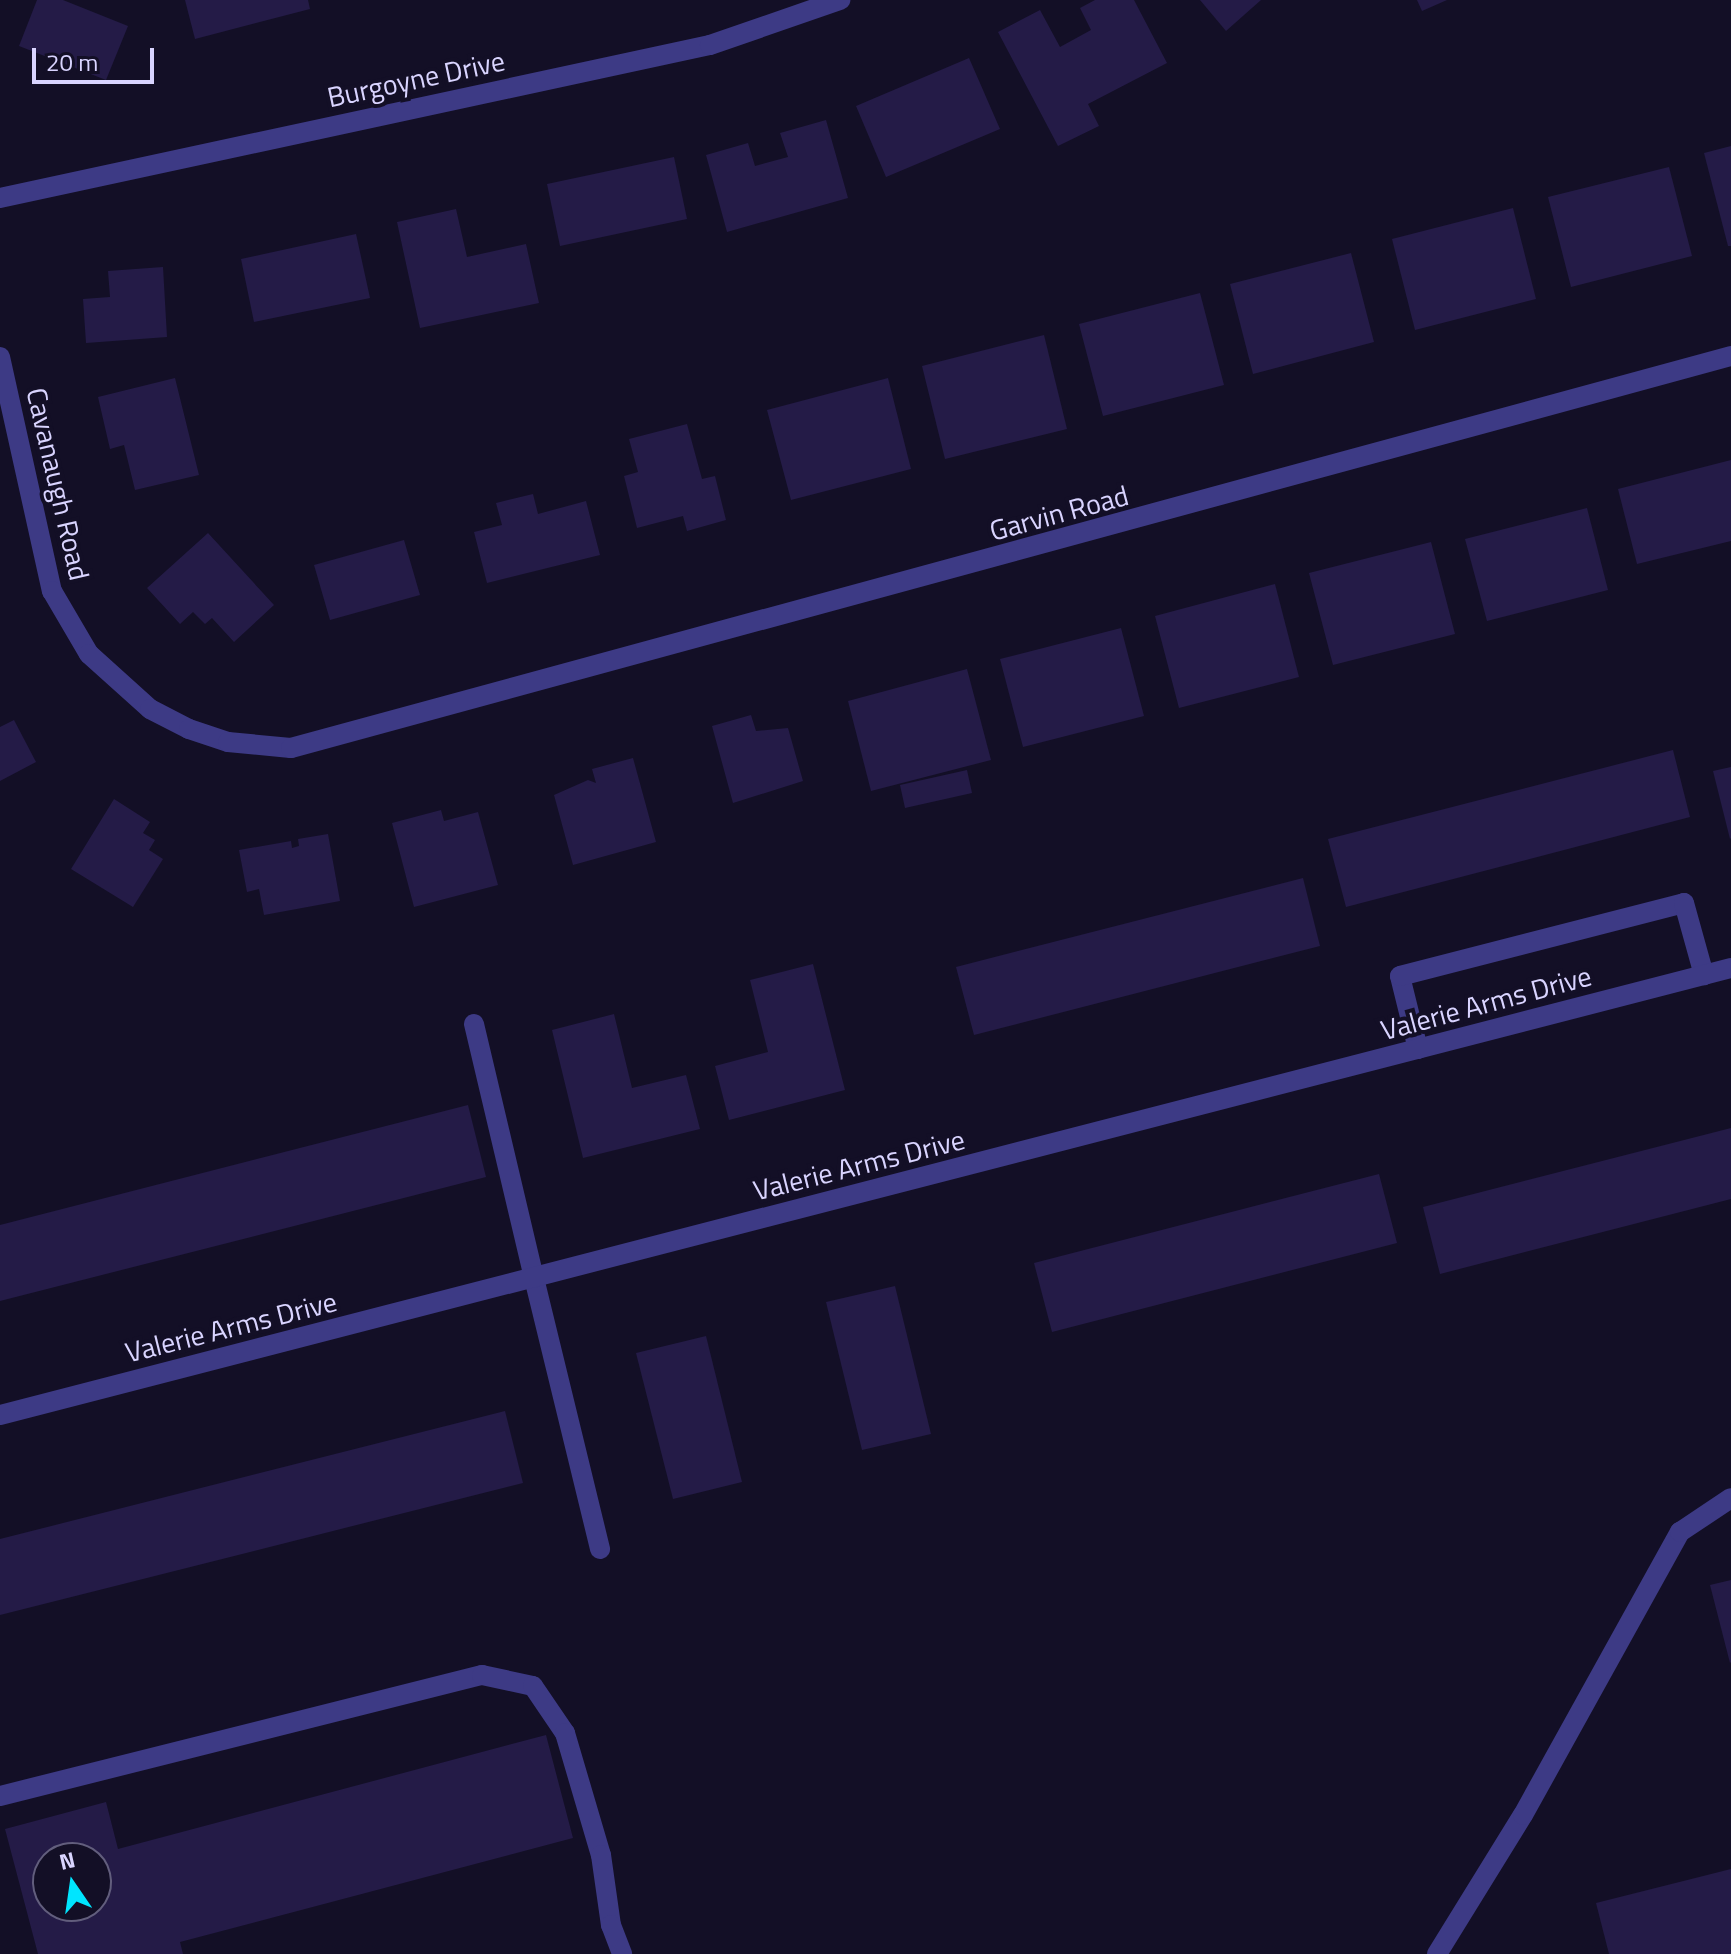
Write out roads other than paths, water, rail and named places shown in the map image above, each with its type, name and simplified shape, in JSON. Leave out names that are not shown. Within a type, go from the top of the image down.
[{"type":"street","name":"Burgoyne Drive","points":[[0,198],[710,45],[840,0]]},
{"type":"street","name":"Garvin Road","points":[[401,721],[1731,356]]},
{"type":"street","name":"Cavanaugh Road","points":[[0,357],[52,591],[89,654],[114,681],[189,729],[262,748],[291,748],[401,721]]},
{"type":"street","points":[[1418,1049],[1400,976],[1684,903],[1704,975]]},
{"type":"street","name":"Valerie Arms Drive","points":[[0,1415],[1731,968]]},
{"type":"street","points":[[474,1024],[600,1549]]},
{"type":"street","points":[[1437,1954],[1523,1815],[1680,1532],[1731,1498]]},
{"type":"street","points":[[0,1796],[482,1675],[533,1686],[565,1733],[601,1855],[611,1925],[622,1954]]}]
